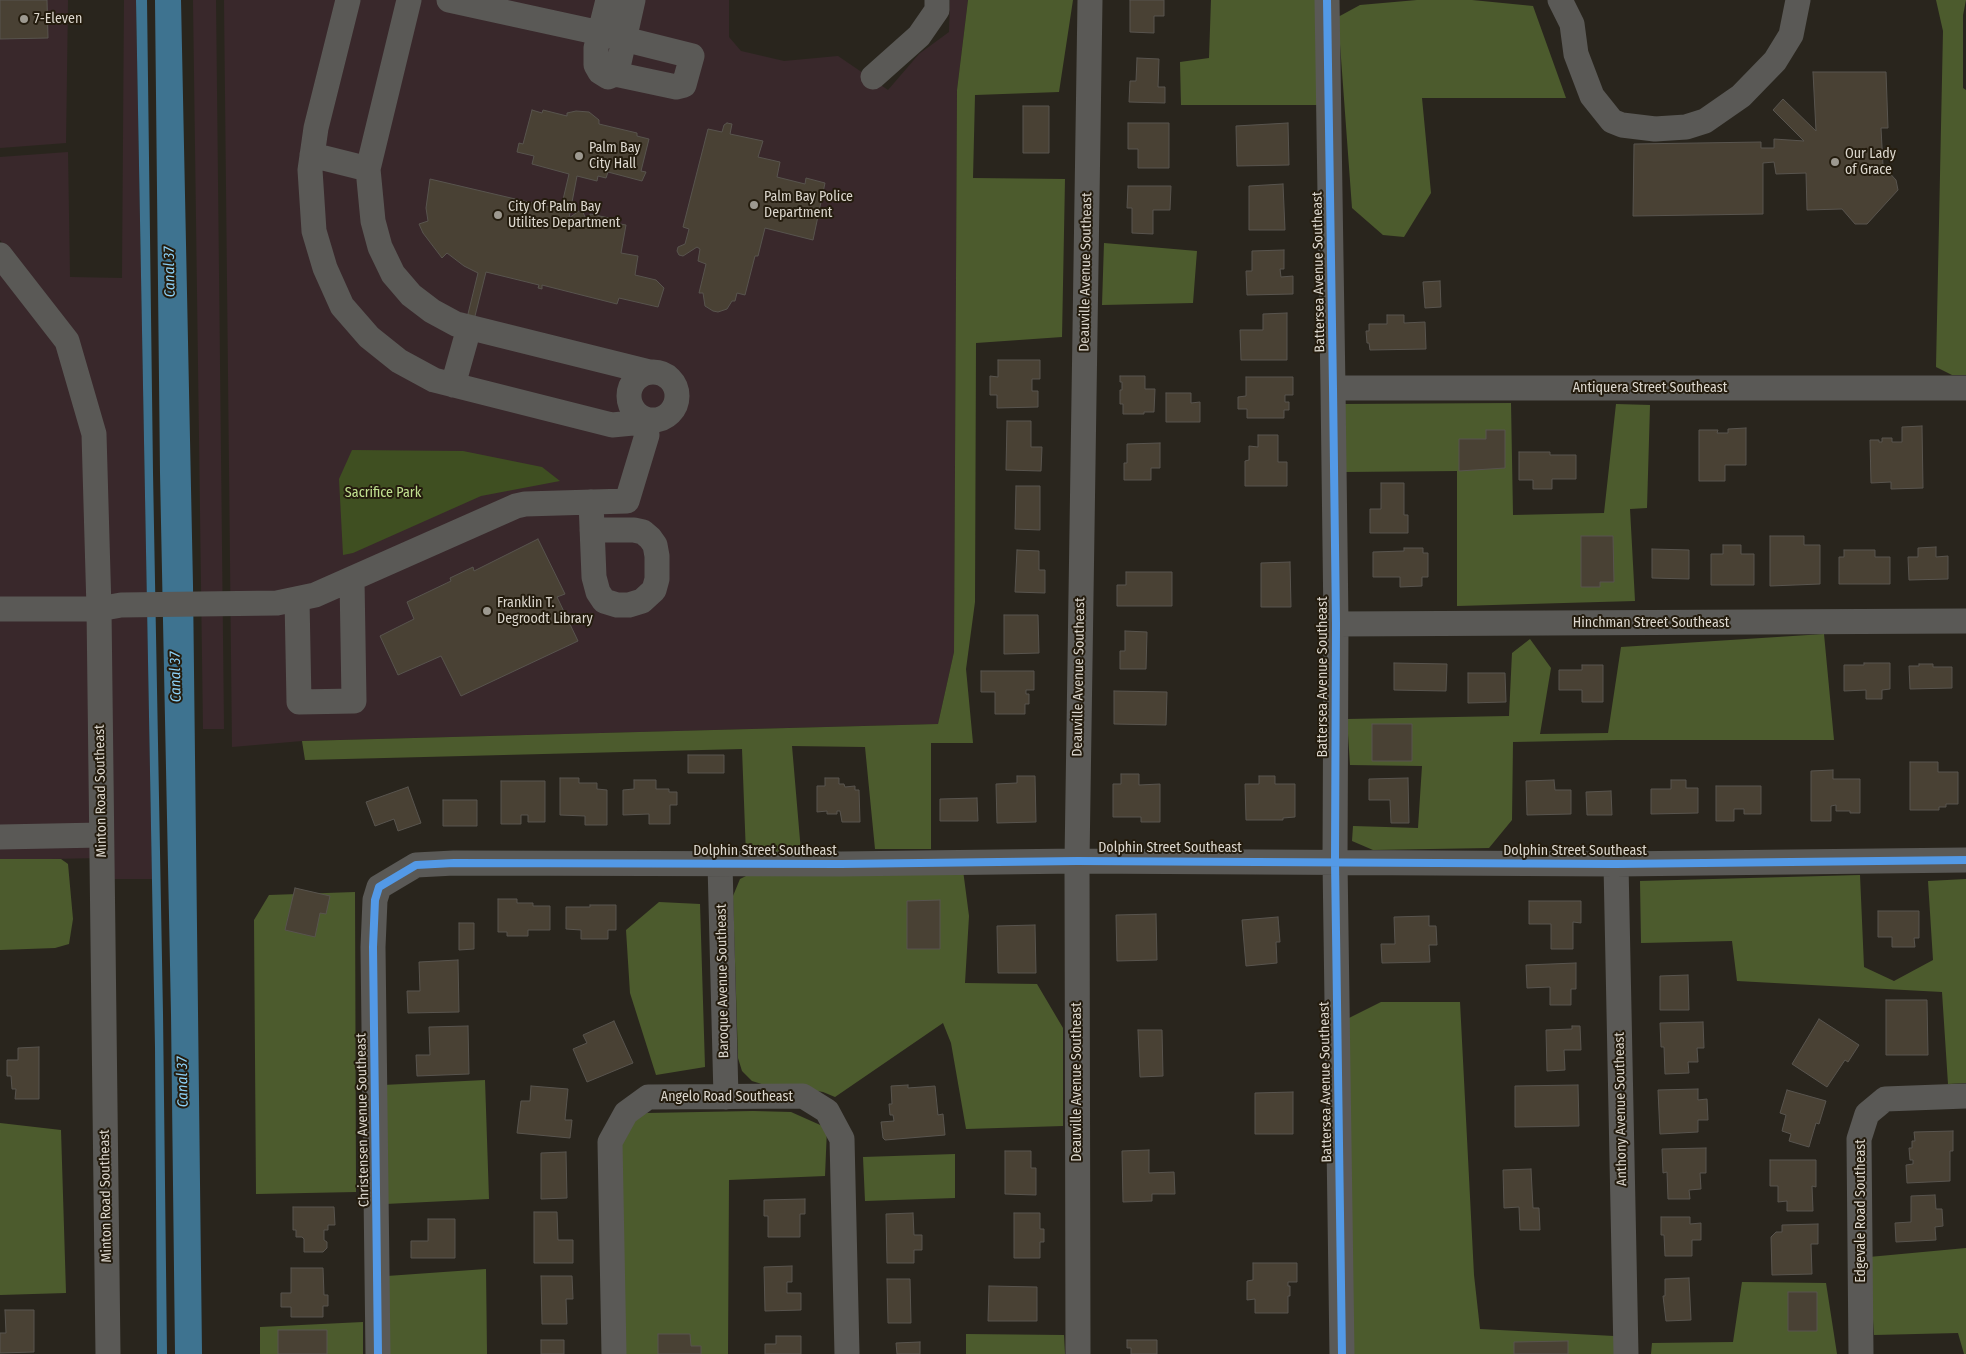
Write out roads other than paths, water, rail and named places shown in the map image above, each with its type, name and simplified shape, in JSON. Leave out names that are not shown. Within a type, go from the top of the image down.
[{"type":"street","points":[[348,0],[316,128],[310,170],[314,231],[325,268],[342,306],[369,338],[398,361],[434,380],[612,425],[664,418],[674,410],[678,399],[676,387],[667,376],[456,324],[432,311],[411,295],[393,274],[380,247],[373,221],[368,169],[409,0]]},
{"type":"street","points":[[449,0],[600,33],[692,56],[684,85],[676,87],[615,74],[608,76],[600,72],[596,64],[596,48],[600,33],[608,0]]},
{"type":"street","points":[[615,74],[633,0]]},
{"type":"street","points":[[873,77],[919,36],[937,10],[937,0]]},
{"type":"street","name":"Deauville Avenue Southeast","points":[[1078,1354],[1076,861],[1090,0]]},
{"type":"street","name":"Battersea Avenue Southeast","points":[[1327,0],[1336,624],[1336,861],[1342,1354]]},
{"type":"street","points":[[1560,0],[1575,12],[1576,54],[1592,96],[1612,120],[1622,125],[1656,128],[1686,127],[1705,121],[1740,96],[1775,61],[1791,34],[1798,0]]},
{"type":"street","points":[[312,155],[368,169]]},
{"type":"street","name":"Minton Road Southeast","points":[[0,255],[67,341],[94,434],[110,607],[101,835],[108,1354]]},
{"type":"street","points":[[454,385],[469,328]]},
{"type":"street","points":[[649,372],[641,374],[634,380],[628,396],[629,404],[633,410],[642,418],[650,421]]},
{"type":"street","name":"Antiquera Street Southeast","points":[[1333,388],[1966,388]]},
{"type":"street","points":[[0,609],[277,603],[315,595],[516,506],[525,504],[627,501],[650,421]]},
{"type":"street","points":[[591,502],[592,530]]},
{"type":"street","points":[[296,599],[299,702],[354,701],[352,579]]},
{"type":"street","name":"Hinchman Street Southeast","points":[[1336,624],[1966,621]]},
{"type":"street","points":[[0,837],[101,835]]},
{"type":"street","name":"Dolphin Street Southeast","points":[[379,887],[416,865],[454,863],[720,864],[1336,861],[1616,864],[1966,860]]},
{"type":"street","name":"Baroque Avenue Southeast","points":[[720,864],[726,1097]]},
{"type":"street","name":"Anthony Avenue Southeast","points":[[1616,864],[1626,1354]]},
{"type":"street","name":"Christensen Avenue Southeast","points":[[378,1354],[373,947],[375,900],[379,887]]},
{"type":"street","name":"Angelo Road Southeast","points":[[614,1354],[610,1142],[626,1113],[648,1097],[804,1096],[828,1111],[842,1139],[847,1354]]},
{"type":"street","name":"Edgevale Road Southeast","points":[[1861,1354],[1859,1139],[1867,1114],[1885,1099],[1966,1096]]},
{"type":"water","points":[[136,0],[147,0],[167,1354],[157,1354],[155,1047]]},
{"type":"water","name":"Canal 37","points":[[155,0],[181,0],[193,586],[202,1354],[175,1354],[171,1014],[160,473]]},
{"type":"place","name":"7-Eleven","points":[[24,19]]},
{"type":"place","name":"Palm Bay City Hall","points":[[579,156]]},
{"type":"place","name":"Our Lady of Grace","points":[[1835,162]]},
{"type":"place","name":"Palm Bay Police Department","points":[[754,205]]},
{"type":"place","name":"City Of Palm Bay Utilites Department","points":[[498,215]]},
{"type":"place","name":"Franklin T. Degroodt Library","points":[[487,611]]},
{"type":"park label","name":"Sacrifice Park","points":[[383,493]]}]
